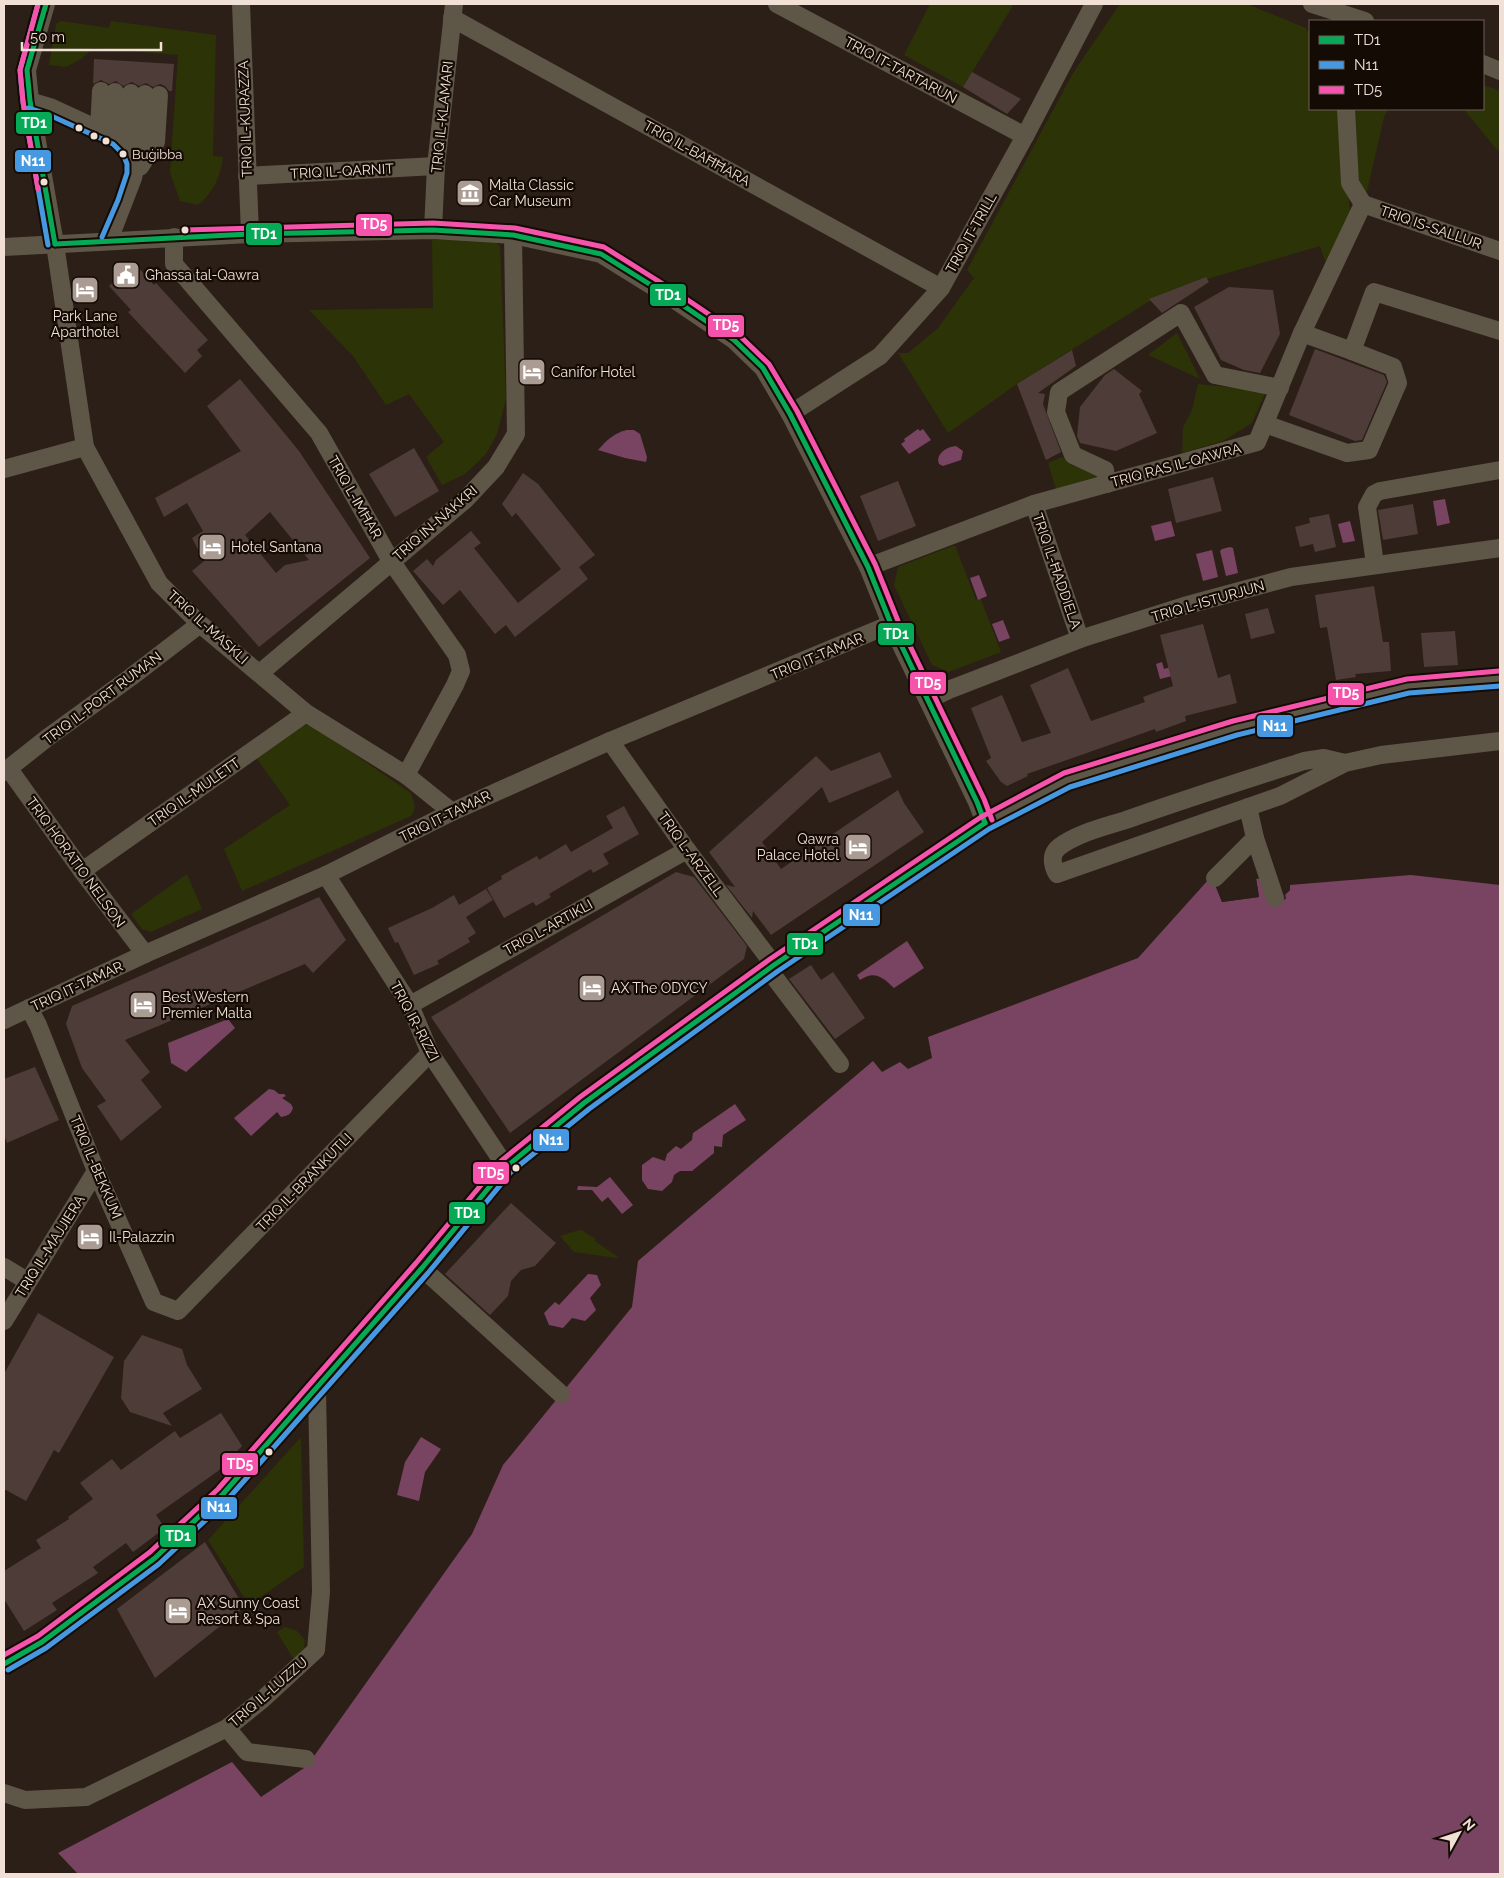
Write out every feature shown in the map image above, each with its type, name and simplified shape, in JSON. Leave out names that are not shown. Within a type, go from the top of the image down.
[{"type":"street","name":"TRIQ IL-MASKLI","points":[[46,4],[27,70],[30,101],[85,447],[159,583],[200,624],[306,713],[406,775],[452,812]]},
{"type":"street","name":"TRIQ IL-KURAZZA","points":[[241,4],[250,234]]},
{"type":"street","name":"TRIQ IT-TARTARUN","points":[[777,4],[1025,136]]},
{"type":"street","name":"TRIQ IT-TRILL","points":[[790,414],[880,356],[941,288],[1025,136],[1094,4]]},
{"type":"street","points":[[1317,10],[1361,20]]},
{"type":"street","name":"TRIQ IL-KLAMARI","points":[[433,230],[436,166],[453,11]]},
{"type":"street","name":"TRIQ IL-BAĦĦARA","points":[[453,11],[941,288]]},
{"type":"street","points":[[1484,64],[1500,71]]},
{"type":"street","points":[[113,137],[130,93]]},
{"type":"street","points":[[113,137],[130,93]]},
{"type":"street","points":[[109,240],[134,172],[142,140],[130,93]]},
{"type":"street","points":[[30,101],[50,107],[113,137],[132,155],[134,172]]},
{"type":"street","points":[[1346,110],[1350,183],[1362,204]]},
{"type":"street","name":"TRIQ IL-QARNIT","points":[[247,176],[436,166]]},
{"type":"street","name":"TRIQ IS-SALLUR","points":[[1362,204],[1500,251]]},
{"type":"street","name":"TRIQ RAS IL-QAWRA","points":[[868,567],[1034,504],[1257,442],[1302,334],[1362,204]]},
{"type":"street","points":[[4,247],[174,237],[433,230],[513,235],[600,254],[675,300],[734,340],[763,368],[790,414],[868,567],[891,624],[977,802],[985,823]]},
{"type":"street","name":"TRIQ IN-NAKKRI","points":[[260,673],[391,560],[466,500],[496,468],[516,434],[513,235]]},
{"type":"street","name":"TRIQ L-IMĦAR","points":[[174,237],[174,264],[319,433],[391,560],[457,655],[461,671],[406,775]]},
{"type":"street","points":[[1352,351],[1374,292],[1500,332]]},
{"type":"street","points":[[1107,484],[1105,470],[1073,455],[1056,412],[1059,392],[1180,313],[1215,375],[1280,388]]},
{"type":"street","points":[[1265,424],[1347,452],[1369,450],[1398,383],[1393,367],[1302,334]]},
{"type":"street","points":[[4,469],[85,447]]},
{"type":"street","points":[[1375,564],[1367,507],[1374,494],[1380,491],[1500,470]]},
{"type":"street","name":"TRIQ IL-ĦADDIELA","points":[[1034,504],[1080,639]]},
{"type":"street","name":"TRIQ L-ISTURJUN","points":[[928,700],[1080,639],[1184,606],[1291,577],[1500,548]]},
{"type":"street","name":"TRIQ IL-PORT RUMAN","points":[[6,771],[46,738],[131,678],[200,624]]},
{"type":"street","name":"TRIQ IT-TAMAR","points":[[4,1020],[145,954],[326,875],[452,812],[610,741],[891,624]]},
{"type":"street","points":[[4,1664],[42,1642],[155,1558],[223,1494],[422,1268],[506,1167],[584,1103],[771,968],[985,823],[1067,780],[1235,728],[1408,686],[1500,678]]},
{"type":"street","name":"TRIQ IL-MULETT","points":[[82,871],[306,713]]},
{"type":"street","name":"TRIQ L-ARZELL","points":[[610,741],[840,1064]]},
{"type":"street","points":[[1345,763],[1324,758],[1304,762],[1161,807],[1079,836],[1058,848],[1053,855],[1052,866],[1057,874],[1280,796],[1345,763],[1381,755],[1500,741]]},
{"type":"street","name":"TRIQ HORATIO NELSON","points":[[6,771],[145,954]]},
{"type":"street","points":[[1248,807],[1275,898]]},
{"type":"street","points":[[1215,878],[1256,838]]},
{"type":"street","name":"TRIQ L-ARTIKLI","points":[[410,1005],[687,850]]},
{"type":"street","name":"TRIQ IR-RIZZI","points":[[326,875],[410,1005],[430,1053],[506,1167]]},
{"type":"street","name":"TRIQ IL-BEKKUM","points":[[29,1008],[38,1025],[96,1171],[154,1302],[178,1311]]},
{"type":"street","name":"TRIQ IL-BRANKUTLI","points":[[178,1311],[430,1053]]},
{"type":"street","name":"TRIQ IL-MAJJIERA","points":[[4,1321],[96,1171]]},
{"type":"street","points":[[4,1267],[27,1282]]},
{"type":"street","points":[[422,1268],[561,1394]]},
{"type":"street","name":"TRIQ IL-LUZZU","points":[[4,1793],[25,1800],[86,1797],[227,1728],[263,1699],[316,1650],[321,1592],[316,1390]]},
{"type":"street","points":[[227,1728],[247,1752],[306,1759]]},
{"type":"green space","points":[[930,4],[1014,4],[963,87],[904,55]]},
{"type":"green space","points":[[1120,4],[1247,4],[1306,28],[1309,33],[1309,110],[1339,110],[1350,212],[1339,250],[1325,261],[1320,246],[1180,287],[1156,297],[1017,384],[948,433],[898,353],[908,353],[938,328],[974,278],[967,270],[1073,73]]},
{"type":"green space","points":[[61,21],[109,28],[111,21],[216,35],[213,156],[223,157],[215,184],[204,200],[198,205],[180,201],[170,172],[178,55],[93,48],[81,59],[66,67],[49,65],[56,24]]},
{"type":"green space","points":[[1484,85],[1500,91],[1500,151],[1496,149],[1465,110],[1484,110]]},
{"type":"green space","points":[[1350,110],[1388,110],[1384,117],[1367,192],[1359,184]]},
{"type":"green space","points":[[490,238],[500,246],[506,399],[497,434],[486,454],[465,474],[442,485],[426,457],[444,442],[409,394],[386,405],[353,356],[309,310],[433,308],[432,240]]},
{"type":"green space","points":[[1177,333],[1200,379],[1148,355]]},
{"type":"green space","points":[[1198,384],[1266,391],[1252,423],[1223,441],[1182,453],[1183,427],[1192,410]]},
{"type":"green space","points":[[1062,457],[1071,465],[1099,476],[1056,489],[1048,463]]},
{"type":"green space","points":[[955,545],[976,600],[980,597],[1001,652],[949,672],[932,665],[894,585],[898,567]]},
{"type":"green space","points":[[303,724],[313,726],[411,793],[414,810],[411,816],[242,891],[224,849],[290,805],[255,756]]},
{"type":"green space","points":[[187,874],[202,909],[151,932],[142,929],[131,914]]},
{"type":"green space","points":[[579,1230],[596,1239],[595,1241],[618,1257],[574,1252],[560,1236]]},
{"type":"green space","points":[[301,1437],[304,1567],[249,1605],[208,1540]]},
{"type":"green space","points":[[285,1627],[297,1631],[305,1640],[304,1648],[294,1660],[277,1632]]},
{"type":"shaded area","points":[[918,429],[920,431],[923,429],[931,440],[909,454],[901,444],[905,441],[904,439]]},
{"type":"shaded area","points":[[627,430],[634,430],[640,434],[647,457],[646,462],[598,450],[611,437]]},
{"type":"shaded area","points":[[956,446],[963,451],[961,460],[943,466],[939,464],[938,460],[942,452],[947,448]]},
{"type":"shaded area","points":[[1445,499],[1450,523],[1437,526],[1433,501]]},
{"type":"shaded area","points":[[1171,521],[1175,536],[1155,541],[1151,526]]},
{"type":"shaded area","points":[[1350,521],[1355,541],[1343,543],[1338,524]]},
{"type":"shaded area","points":[[1230,547],[1233,548],[1238,573],[1226,576],[1220,551]]},
{"type":"shaded area","points":[[1212,550],[1218,577],[1203,581],[1196,554]]},
{"type":"shaded area","points":[[979,575],[987,596],[978,600],[970,578]]},
{"type":"shaded area","points":[[1003,620],[1010,638],[999,642],[992,624]]},
{"type":"shaded area","points":[[1162,662],[1164,669],[1178,665],[1180,674],[1160,679],[1156,664]]},
{"type":"shaded area","points":[[1227,859],[1234,868],[1216,887],[1222,902],[1259,897],[1256,878],[1275,876],[1279,901],[1290,890],[1290,885],[1411,875],[1500,885],[1500,1874],[78,1874],[58,1853],[232,1762],[261,1797],[307,1766],[472,1534],[503,1465],[632,1307],[638,1261],[873,1061],[882,1072],[900,1062],[908,1069],[932,1058],[928,1037],[1138,958]]},
{"type":"shaded area","points":[[907,941],[924,968],[894,988],[886,981],[874,975],[860,980],[857,975]]},
{"type":"shaded area","points":[[228,1019],[235,1028],[186,1072],[171,1063],[168,1043]]},
{"type":"shaded area","points":[[269,1089],[279,1094],[284,1094],[286,1096],[282,1098],[291,1104],[293,1108],[290,1113],[283,1117],[277,1112],[251,1136],[234,1118]]},
{"type":"shaded area","points":[[735,1104],[746,1120],[723,1135],[722,1147],[714,1146],[714,1153],[692,1171],[680,1171],[674,1175],[672,1182],[662,1191],[648,1189],[642,1180],[642,1165],[653,1157],[665,1161],[667,1154],[676,1146],[681,1149],[692,1140],[693,1133]]},
{"type":"shaded area","points":[[610,1177],[633,1205],[622,1214],[608,1197],[602,1202],[592,1190],[577,1190],[578,1186],[597,1187]]},
{"type":"shaded area","points":[[588,1274],[597,1275],[601,1285],[590,1298],[596,1310],[585,1321],[572,1318],[563,1328],[549,1325],[544,1313],[555,1302],[559,1305]]},
{"type":"shaded area","points":[[421,1437],[441,1449],[425,1472],[419,1501],[397,1495],[405,1462]]},
{"type":"pier","points":[[1234,868],[1236,869],[1219,887],[1224,900],[1256,895],[1255,876],[1275,873],[1278,875],[1281,898],[1283,892],[1288,889],[1287,884],[1289,882],[1290,890],[1285,894],[1286,899],[1279,901],[1275,876],[1256,879],[1259,897],[1222,902],[1216,887]]},
{"type":"building","points":[[94,59],[174,64],[172,91],[169,91],[160,84],[153,87],[146,83],[139,86],[132,82],[123,86],[116,81],[109,84],[101,80],[93,84]]},
{"type":"building","points":[[972,72],[1021,99],[1007,114],[963,87]]},
{"type":"building","points":[[137,266],[154,285],[156,283],[208,340],[197,350],[202,356],[185,373],[128,312],[131,310],[109,286],[130,267],[133,270]]},
{"type":"building","points":[[1206,277],[1209,282],[1162,313],[1149,299]]},
{"type":"building","points":[[1229,287],[1273,290],[1280,334],[1260,373],[1244,370],[1221,360],[1194,307]]},
{"type":"building","points":[[1315,349],[1384,375],[1387,382],[1362,440],[1355,441],[1289,415]]},
{"type":"building","points":[[1072,350],[1076,366],[1038,393],[1045,394],[1043,404],[1061,452],[1046,460],[1017,384]]},
{"type":"building","points":[[1114,369],[1142,391],[1139,394],[1157,433],[1116,451],[1080,443],[1077,436],[1080,407],[1105,375]]},
{"type":"building","points":[[240,379],[299,451],[370,558],[259,647],[192,571],[204,561],[192,538],[203,531],[187,503],[164,517],[155,498],[241,451],[207,406]],"holes":[[[270,512],[309,560],[285,565],[276,573],[245,535]]]},
{"type":"building","points":[[414,448],[439,491],[395,517],[369,474]]},
{"type":"building","points":[[523,473],[538,484],[595,555],[579,567],[588,579],[515,637],[506,625],[495,634],[460,590],[443,605],[413,571],[427,559],[433,566],[436,560],[471,531],[481,543],[474,548],[518,603],[561,569],[516,513],[512,517],[502,504]]},
{"type":"building","points":[[1213,477],[1222,511],[1176,523],[1168,489]]},
{"type":"building","points":[[898,481],[916,526],[878,541],[860,496]]},
{"type":"building","points":[[1413,504],[1418,534],[1383,540],[1378,510]]},
{"type":"building","points":[[1329,514],[1336,547],[1315,552],[1313,544],[1300,547],[1295,527],[1310,523],[1309,518]]},
{"type":"building","points":[[1374,586],[1383,642],[1389,642],[1391,671],[1355,674],[1356,677],[1336,680],[1327,627],[1320,628],[1315,595]]},
{"type":"building","points":[[1268,608],[1275,633],[1251,639],[1245,614]]},
{"type":"building","points":[[1203,624],[1218,678],[1230,674],[1237,703],[1185,716],[1186,721],[1156,732],[1155,729],[1027,774],[1028,776],[1007,786],[1001,782],[986,761],[991,758],[971,708],[1002,695],[1022,742],[1051,733],[1030,685],[1068,668],[1091,721],[1145,702],[1143,697],[1173,686],[1160,635]]},
{"type":"building","points":[[1455,631],[1458,665],[1424,667],[1421,633]]},
{"type":"building","name":"Qawra Palace Hotel","points":[[880,752],[892,777],[829,803],[822,787],[762,842],[781,869],[898,790],[904,803],[924,832],[771,935],[753,911],[752,918],[726,885],[735,887],[709,852],[816,756],[831,771]]},
{"type":"building","points":[[624,806],[639,834],[603,854],[609,864],[593,873],[591,869],[549,894],[551,897],[536,906],[533,902],[504,918],[487,888],[502,879],[501,876],[537,856],[539,860],[566,844],[571,852],[613,828],[606,816]]},
{"type":"building","name":"AX The ODYCY","points":[[676,872],[694,877],[747,946],[744,959],[510,1133],[431,1017]]},
{"type":"building","points":[[486,889],[493,900],[466,917],[476,933],[468,938],[470,942],[437,961],[439,964],[414,975],[398,942],[395,943],[388,928],[432,908],[454,895],[459,905]]},
{"type":"building","points":[[319,897],[346,940],[313,973],[305,964],[125,1040],[150,1072],[141,1080],[162,1107],[121,1141],[97,1106],[106,1101],[82,1068],[66,1024],[72,1006]]},
{"type":"building","points":[[811,965],[821,980],[833,972],[865,1018],[835,1039],[789,979]]},
{"type":"building","points":[[35,1067],[59,1120],[7,1143],[4,1135],[4,1079]]},
{"type":"building","points":[[511,1203],[556,1243],[535,1266],[521,1270],[511,1281],[508,1296],[490,1315],[445,1274]]},
{"type":"building","points":[[38,1313],[114,1357],[59,1453],[54,1450],[26,1501],[4,1489],[4,1374]]},
{"type":"building","points":[[142,1335],[182,1349],[187,1365],[202,1389],[163,1413],[172,1426],[130,1412],[121,1398],[124,1361]]},
{"type":"building","points":[[221,1413],[242,1446],[218,1471],[156,1515],[165,1528],[133,1552],[126,1543],[93,1567],[98,1573],[52,1603],[57,1610],[24,1631],[4,1599],[4,1571],[41,1548],[36,1540],[69,1519],[68,1517],[93,1499],[80,1483],[112,1459],[121,1470],[175,1431],[180,1438]]},
{"type":"building","points":[[205,1542],[244,1607],[155,1678],[117,1609]]},
{"type":"transit line","name":"N11","points":[[38,4],[20,70],[23,102],[48,245]]},
{"type":"transit line","name":"TD5","points":[[38,4],[20,70],[23,102],[38,189]]},
{"type":"transit line","name":"TD1","points":[[46,4],[27,70],[30,101],[55,244]]},
{"type":"transit line","name":"N11","points":[[28,108],[47,114],[113,144],[123,154],[127,164],[127,173],[102,237]]},
{"type":"transit line","name":"TD5","points":[[185,230],[433,223],[515,228],[604,247],[738,334],[769,364],[797,411],[875,564],[898,621],[984,799],[992,820]]},
{"type":"transit line","name":"TD1","points":[[55,244],[250,234],[433,230],[513,235],[601,254],[675,300],[734,340],[763,368],[790,414],[868,567],[891,624],[977,802],[985,823]]},
{"type":"transit line","name":"TD5","points":[[4,1655],[38,1636],[150,1552],[218,1489],[416,1263],[501,1161],[580,1097],[770,959],[981,817],[1064,773],[1233,721],[1407,679],[1499,671]]},
{"type":"transit line","name":"N11","points":[[8,1670],[46,1648],[159,1564],[228,1499],[428,1273],[511,1172],[589,1109],[778,971],[989,829],[1070,787],[1237,735],[1409,693],[1500,686]]},
{"type":"transit line","name":"TD1","points":[[4,1664],[42,1642],[155,1558],[223,1494],[422,1268],[506,1167],[584,1103],[774,965],[985,823]]},
{"type":"place","name":"Buġibba","points":[[123,154]]},
{"type":"place","name":"Malta Classic Car Museum","points":[[470,193]]},
{"type":"place","name":"Għassa tal-Qawra","points":[[126,275]]},
{"type":"place","name":"Park Lane Aparthotel","points":[[85,290]]},
{"type":"place","name":"Canifor Hotel","points":[[532,372]]},
{"type":"place","name":"Hotel Santana","points":[[212,547]]},
{"type":"place","name":"Qawra Palace Hotel","points":[[858,847]]},
{"type":"place","name":"AX The ODYCY","points":[[592,988]]},
{"type":"place","name":"Best Western Premier Malta","points":[[143,1005]]},
{"type":"place","name":"Il-Palazzin","points":[[90,1237]]},
{"type":"place","name":"AX Sunny Coast Resort & Spa","points":[[178,1611]]}]
